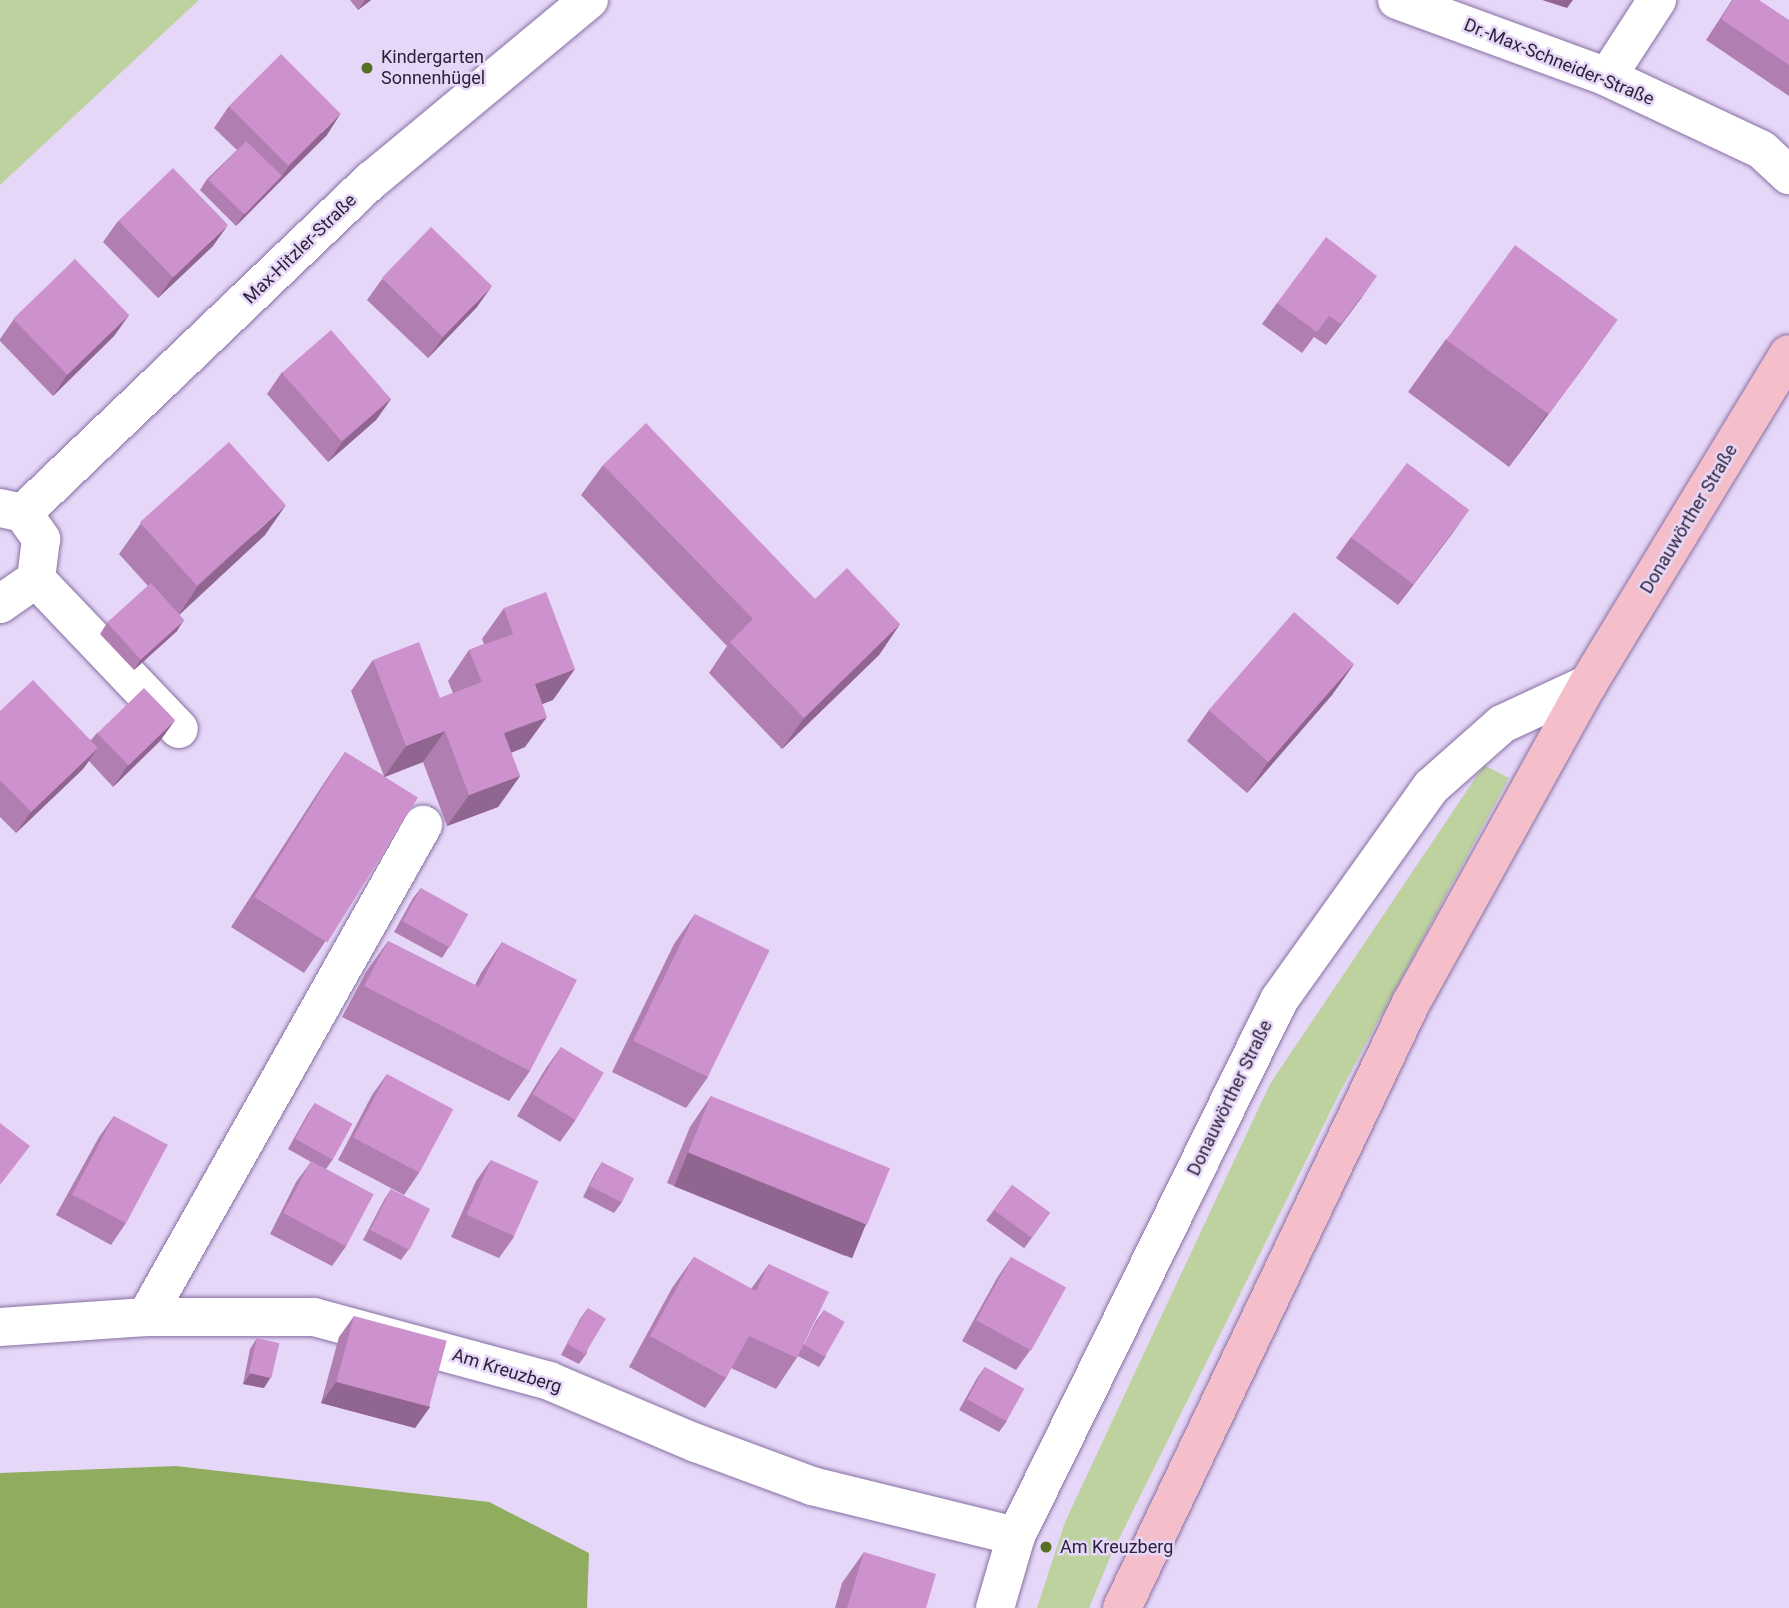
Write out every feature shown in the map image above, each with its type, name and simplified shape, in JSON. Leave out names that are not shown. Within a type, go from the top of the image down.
[{"type":"main road","name":"Donauwörther Straße","points":[[1122,1608],[1411,1003],[1588,684],[1789,354]]},
{"type":"street","name":"Max-Hitzler-Straße","points":[[36,579],[41,539],[12,510],[372,180],[589,0]]},
{"type":"street","name":"Dr.-Max-Schneider-Straße","points":[[1398,0],[1607,77],[1762,150],[1789,175]]},
{"type":"street","points":[[1607,77],[1657,0]]},
{"type":"street","points":[[0,604],[36,579],[179,729]]},
{"type":"street","name":"Donauwörther Straße","points":[[995,1608],[1016,1536],[1279,1000],[1431,787],[1502,724],[1588,684]]},
{"type":"street","points":[[146,1317],[423,825]]},
{"type":"street","name":"Am Kreuzberg","points":[[0,1327],[146,1317],[314,1317],[550,1381],[696,1443],[811,1486],[1016,1536]]},
{"type":"green space","points":[[0,0],[199,0],[0,185]]},
{"type":"green space","points":[[1484,765],[1509,778],[1340,1092],[1111,1555],[1089,1608],[1037,1608],[1065,1522],[1270,1084]]},
{"type":"green space","points":[[176,1466],[489,1502],[589,1553],[587,1608],[0,1608],[0,1473]]},
{"type":"building","points":[[1733,0],[1759,0],[1789,20],[1789,65],[1721,19]]},
{"type":"building","points":[[281,54],[340,113],[288,166],[229,106]]},
{"type":"building","points":[[246,141],[282,176],[244,215],[208,180]]},
{"type":"building","points":[[173,168],[228,225],[173,278],[118,221]]},
{"type":"building","points":[[431,227],[492,286],[443,337],[382,278]]},
{"type":"building","points":[[1326,237],[1377,276],[1341,324],[1329,316],[1317,332],[1277,303]]},
{"type":"building","points":[[1515,245],[1618,320],[1549,414],[1446,340]]},
{"type":"building","points":[[75,259],[129,315],[67,375],[13,319]]},
{"type":"building","points":[[331,330],[391,399],[342,441],[282,373]]},
{"type":"building","points":[[646,423],[815,599],[847,568],[900,624],[804,718],[730,642],[753,619],[603,465]]},
{"type":"building","points":[[229,442],[286,505],[197,585],[140,522]]},
{"type":"building","points":[[1407,463],[1469,510],[1413,584],[1351,537]]},
{"type":"building","points":[[151,583],[184,620],[141,660],[107,622]]},
{"type":"building","points":[[546,592],[575,669],[535,684],[547,717],[504,733],[520,776],[469,795],[445,731],[406,746],[373,660],[419,642],[440,698],[482,682],[469,650],[513,634],[504,608]]},
{"type":"building","points":[[1294,612],[1354,664],[1268,762],[1209,710]]},
{"type":"building","points":[[33,680],[98,748],[31,812],[0,780],[0,711]]},
{"type":"building","points":[[144,688],[175,720],[129,766],[97,733]]},
{"type":"building","points":[[345,752],[418,798],[327,943],[254,897]]},
{"type":"building","points":[[421,888],[468,914],[450,947],[403,921]]},
{"type":"building","points":[[695,914],[770,950],[708,1077],[633,1041]]},
{"type":"building","points":[[388,941],[479,987],[502,942],[577,980],[530,1071],[364,986]]},
{"type":"building","points":[[561,1047],[604,1073],[576,1120],[533,1094]]},
{"type":"building","points":[[387,1074],[453,1109],[419,1173],[353,1138]]},
{"type":"building","points":[[711,1096],[890,1168],[867,1225],[688,1153]]},
{"type":"building","points":[[315,1103],[353,1124],[333,1160],[295,1139]]},
{"type":"building","points":[[114,1116],[168,1145],[126,1223],[72,1195]]},
{"type":"building","points":[[0,1123],[30,1146],[0,1185]]},
{"type":"building","points":[[491,1160],[539,1181],[514,1236],[467,1215]]},
{"type":"building","points":[[311,1161],[374,1194],[346,1246],[283,1213]]},
{"type":"building","points":[[602,1162],[634,1178],[622,1202],[590,1186]]},
{"type":"building","points":[[1012,1185],[1050,1213],[1032,1238],[994,1210]]},
{"type":"building","points":[[391,1189],[430,1209],[409,1250],[370,1230]]},
{"type":"building","points":[[694,1257],[756,1291],[769,1264],[829,1292],[797,1358],[749,1336],[726,1378],[650,1336]]},
{"type":"building","points":[[1011,1257],[1066,1288],[1031,1351],[976,1320]]},
{"type":"building","points":[[588,1308],[606,1319],[585,1354],[567,1343]]},
{"type":"building","points":[[824,1310],[845,1322],[825,1357],[804,1345]]},
{"type":"building","points":[[354,1316],[447,1341],[429,1407],[336,1382]]},
{"type":"building","points":[[257,1338],[279,1343],[271,1378],[249,1373]]},
{"type":"building","points":[[985,1367],[1024,1389],[1006,1421],[967,1399]]},
{"type":"building","points":[[864,1552],[936,1574],[926,1608],[847,1608]]},
{"type":"place","name":"Kindergarten Sonnenhügel","points":[[367,68]]},
{"type":"place","name":"Am Kreuzberg","points":[[1046,1547]]}]
